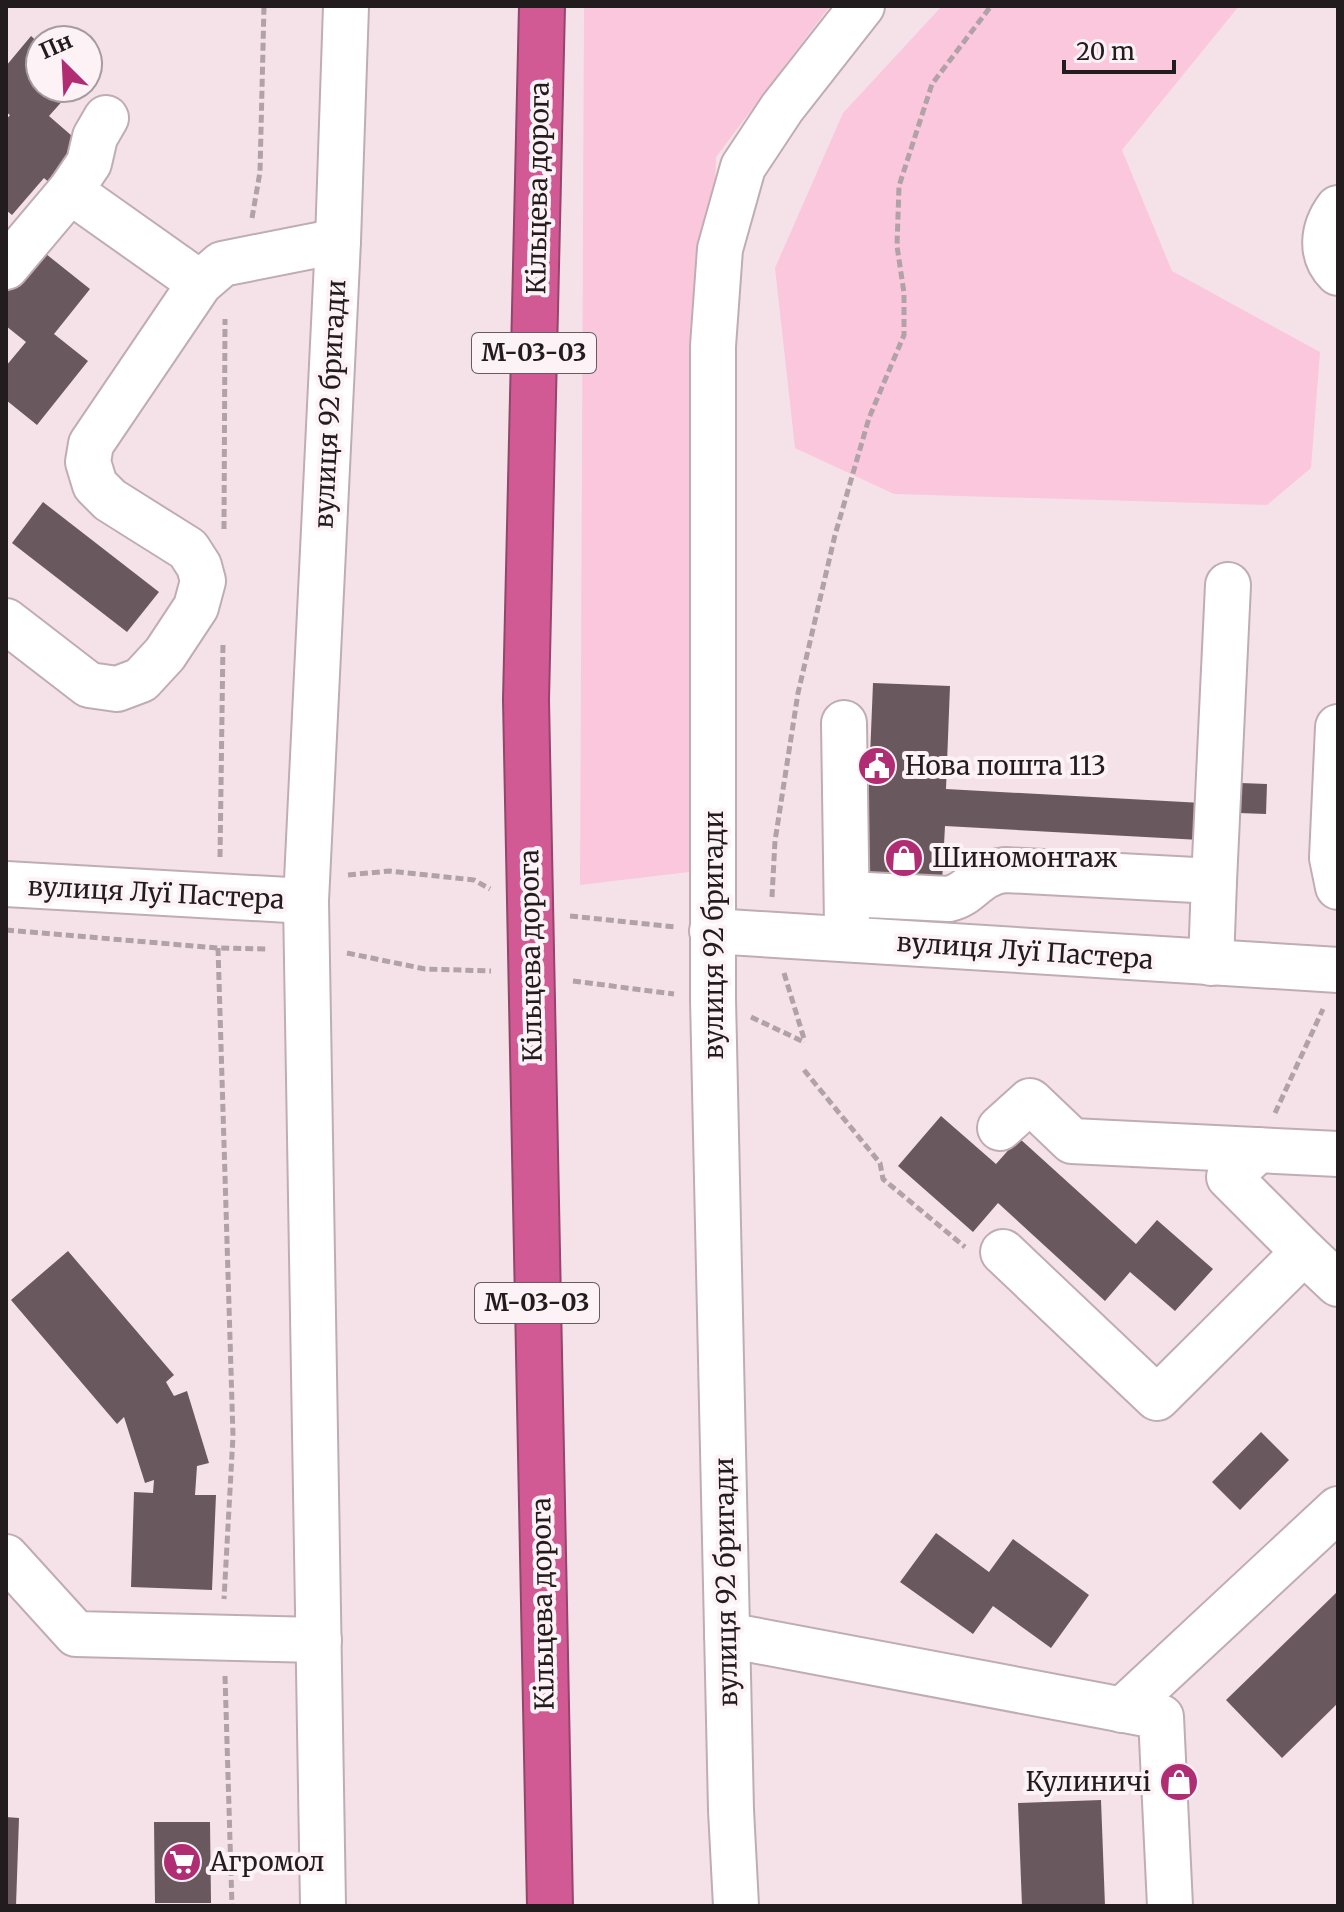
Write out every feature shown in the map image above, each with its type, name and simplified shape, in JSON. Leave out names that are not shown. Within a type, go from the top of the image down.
[{"type":"highway","name":"Кільцева дорога","points":[[542,6],[526,700],[550,1906]]},
{"type":"street","name":"вулиця 92 бригади","points":[[323,1906],[306,901],[338,241],[346,6]]},
{"type":"street","name":"вулиця 92 бригади","points":[[736,1906],[713,999],[713,346],[720,249],[743,167],[782,108],[862,6]]},
{"type":"street","points":[[6,267],[70,191],[89,163],[95,137],[106,118]]},
{"type":"street","points":[[70,191],[218,272]]},
{"type":"street","points":[[1338,208],[1329,220],[1324,238],[1329,261],[1338,273]]},
{"type":"street","points":[[6,621],[89,685],[117,689],[141,680],[165,654],[196,607],[203,581],[199,566],[188,549],[110,500],[95,485],[88,462],[91,444],[218,272],[338,241]]},
{"type":"street","points":[[1211,963],[1228,585]]},
{"type":"street","points":[[844,723],[847,939]]},
{"type":"street","points":[[1338,727],[1332,858],[1338,887]]},
{"type":"street","points":[[847,894],[949,899],[958,897],[981,876],[1005,870],[1214,881]]},
{"type":"street","name":"вулиця Луї Пастера","points":[[6,884],[306,901]]},
{"type":"street","name":"вулиця Луї Пастера","points":[[712,931],[1211,963],[1332,986]]},
{"type":"street","points":[[1000,1128],[1030,1101],[1072,1141],[1338,1154]]},
{"type":"street","points":[[1258,1150],[1229,1177],[1338,1284]]},
{"type":"street","points":[[1003,1252],[1157,1398],[1304,1252]]},
{"type":"street","points":[[1122,1710],[1338,1509]]},
{"type":"street","points":[[6,1557],[76,1634],[319,1640]]},
{"type":"street","points":[[727,1635],[1161,1717],[1170,1906]]},
{"type":"path","points":[[224,530],[225,300],[218,272],[250,232],[260,172],[264,6]]},
{"type":"path","points":[[713,999],[805,1042],[772,935],[775,841],[798,693],[835,535],[869,418],[904,335],[904,293],[897,246],[899,186],[932,84],[991,6]]},
{"type":"path","points":[[220,870],[223,638]]},
{"type":"path","points":[[6,930],[218,948],[233,1436],[223,1637],[232,1906]]},
{"type":"path","points":[[1258,1150],[1332,986]]},
{"type":"path","points":[[804,1070],[880,1163],[883,1179],[976,1256],[1003,1252]]},
{"type":"shaded area","points":[[584,6],[830,6],[716,157],[689,872],[580,885]]},
{"type":"shaded area","points":[[942,6],[1239,6],[1122,150],[1172,271],[1320,352],[1311,468],[1267,505],[894,494],[795,448],[775,268],[843,113]]},
{"type":"building","points":[[24,44],[24,104],[60,104],[49,116],[87,149],[54,187],[44,178],[12,215],[6,210],[6,120],[10,115],[6,112],[6,66]]},
{"type":"building","points":[[41,250],[90,289],[54,334],[88,361],[37,425],[6,400],[6,366],[26,342],[6,326],[6,294]]},
{"type":"building","points":[[43,502],[159,592],[127,632],[12,543]]},
{"type":"building","points":[[873,683],[950,686],[946,789],[1202,803],[1200,840],[945,826],[942,883],[865,880]]},
{"type":"building","points":[[1241,783],[1267,784],[1266,814],[1239,813]]},
{"type":"building","points":[[941,1116],[996,1164],[1019,1138],[1136,1244],[1157,1220],[1213,1269],[1175,1311],[1130,1272],[1105,1301],[998,1203],[973,1232],[898,1166]]},
{"type":"building","points":[[68,1251],[174,1375],[166,1382],[174,1396],[187,1391],[209,1463],[197,1466],[195,1495],[216,1495],[212,1590],[131,1587],[134,1492],[153,1493],[154,1480],[145,1483],[124,1417],[117,1424],[11,1300]]},
{"type":"building","points":[[1261,1432],[1289,1460],[1240,1510],[1212,1482]]},
{"type":"building","points":[[936,1533],[989,1572],[1013,1539],[1089,1595],[1051,1648],[993,1606],[973,1634],[900,1582]]},
{"type":"building","points":[[1338,1591],[1338,1703],[1282,1758],[1226,1700]]},
{"type":"building","points":[[1101,1800],[1105,1906],[1022,1906],[1018,1803]]},
{"type":"building","points":[[6,1817],[19,1818],[16,1906],[6,1906]]},
{"type":"building","name":"Агромол","points":[[154,1822],[210,1822],[211,1903],[155,1903]]},
{"type":"place","name":"Нова пошта 113","points":[[877,766]]},
{"type":"place","name":"Шиномонтаж","points":[[904,858]]},
{"type":"place","name":"Кулиничі","points":[[1179,1782]]},
{"type":"place","name":"Агромол","points":[[182,1862]]}]
